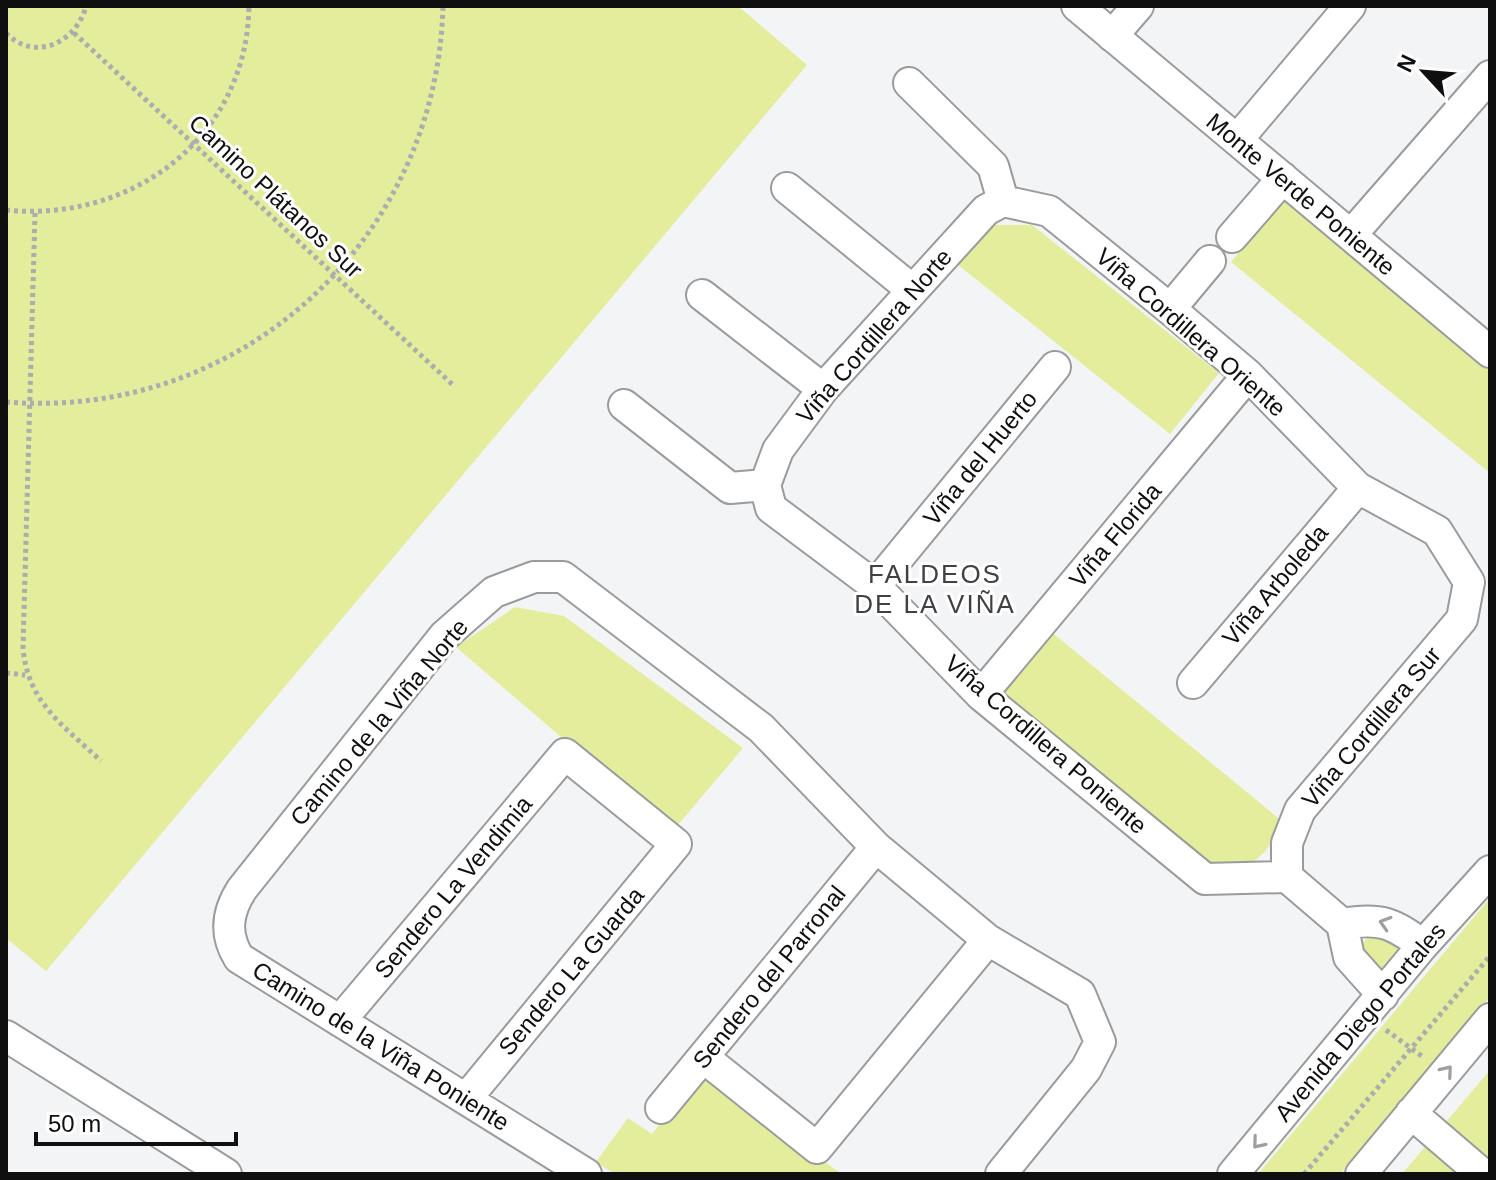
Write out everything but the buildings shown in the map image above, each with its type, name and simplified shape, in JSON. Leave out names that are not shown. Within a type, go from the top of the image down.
[{"type":"street","name":"Monte Verde Poniente","points":[[1077,6],[1351,235],[1484,335]]},
{"type":"street","points":[[1112,36],[1138,6]]},
{"type":"street","points":[[1237,140],[1350,6]]},
{"type":"street","points":[[1351,235],[1490,76]]},
{"type":"street","points":[[909,83],[993,166],[1003,201]]},
{"type":"street","points":[[1232,237],[1283,178]]},
{"type":"street","points":[[787,188],[911,289]]},
{"type":"street","name":"Viña Cordillera Norte","points":[[765,485],[778,450],[823,389],[986,210],[1003,201]]},
{"type":"street","name":"Viña Cordillera Oriente","points":[[1003,201],[1049,211],[1170,309],[1248,375],[1358,488],[1437,531],[1469,582]]},
{"type":"street","points":[[1170,309],[1210,261]]},
{"type":"street","points":[[702,295],[823,389]]},
{"type":"street","name":"Viña del Huerto","points":[[875,586],[1055,367]]},
{"type":"street","name":"Viña Florida","points":[[981,695],[1248,375]]},
{"type":"street","points":[[624,405],[730,488],[765,485]]},
{"type":"street","name":"Viña Cordillera Poniente","points":[[765,485],[771,508],[875,586],[981,695],[1205,879],[1287,877]]},
{"type":"street","name":"Viña Arboleda","points":[[1193,683],[1358,488]]},
{"type":"street","name":"Camino de la Viña Norte","points":[[242,889],[444,636],[494,592],[534,577],[563,577],[761,728],[876,847]]},
{"type":"street","name":"Viña Cordillera Sur","points":[[1287,877],[1287,843],[1300,810],[1462,619],[1469,582]]},
{"type":"street","name":"Sendero La Guarda","points":[[466,1099],[676,844],[565,754]]},
{"type":"street","name":"Sendero La Vendimia","points":[[340,1021],[565,754]]},
{"type":"street","points":[[876,847],[988,940],[1080,994],[1100,1042],[1086,1069],[1001,1174]]},
{"type":"street","name":"Sendero del Parronal","points":[[661,1108],[876,847]]},
{"type":"street","name":"Avenida Diego Portales","points":[[1233,1174],[1423,945],[1490,871]]},
{"type":"street","points":[[1287,877],[1342,924],[1349,957],[1375,1005]]},
{"type":"street","name":"Camino de la Viña Poniente","points":[[242,889],[230,913],[228,926],[239,958],[586,1174]]},
{"type":"street","points":[[1342,924],[1371,919],[1396,925],[1423,945]]},
{"type":"street","points":[[703,1057],[817,1148],[988,940]]},
{"type":"street","points":[[1361,1174],[1490,1019]]},
{"type":"street","points":[[6,1036],[226,1174]]},
{"type":"street","points":[[1411,1113],[1482,1174]]},
{"type":"path","points":[[6,33],[23,44],[50,46],[74,33],[86,6]]},
{"type":"path","points":[[6,210],[35,213],[80,209],[122,195],[161,173],[194,144],[221,108],[239,69],[249,6]]},
{"type":"path","points":[[6,402],[29,404],[116,397],[206,368],[287,319],[335,275],[392,197],[419,137],[436,73],[443,6]]},
{"type":"path","name":"Camino Plátanos Sur","points":[[74,33],[453,385]]},
{"type":"path","points":[[35,213],[23,648],[25,675],[35,696],[101,761]]},
{"type":"path","points":[[6,673],[25,675]]},
{"type":"path","points":[[1304,1174],[1490,956]]},
{"type":"path","points":[[1375,1005],[1411,1048],[1444,1074]]},
{"type":"green space","points":[[6,6],[738,6],[807,65],[46,971],[6,938]]},
{"type":"green space","points":[[1283,200],[1490,371],[1490,473],[1231,262]]},
{"type":"green space","points":[[988,225],[1032,225],[1219,373],[1170,434],[957,264]]},
{"type":"green space","points":[[515,607],[564,616],[743,748],[672,832],[456,647]]},
{"type":"green space","points":[[1049,630],[1282,821],[1264,853],[1247,864],[1210,866],[1004,694],[1003,683]]},
{"type":"green space","points":[[1490,898],[1490,997],[1340,1174],[1258,1174]]},
{"type":"green space","points":[[1376,930],[1401,944],[1377,974],[1358,947]]},
{"type":"green space","points":[[702,1069],[841,1174],[615,1174],[596,1162],[628,1118],[652,1134]]},
{"type":"green space","points":[[1490,1070],[1490,1174],[1402,1174]]},
{"type":"district","name":"FALDEOS DE LA VIÑA","points":[[935,589]]}]
